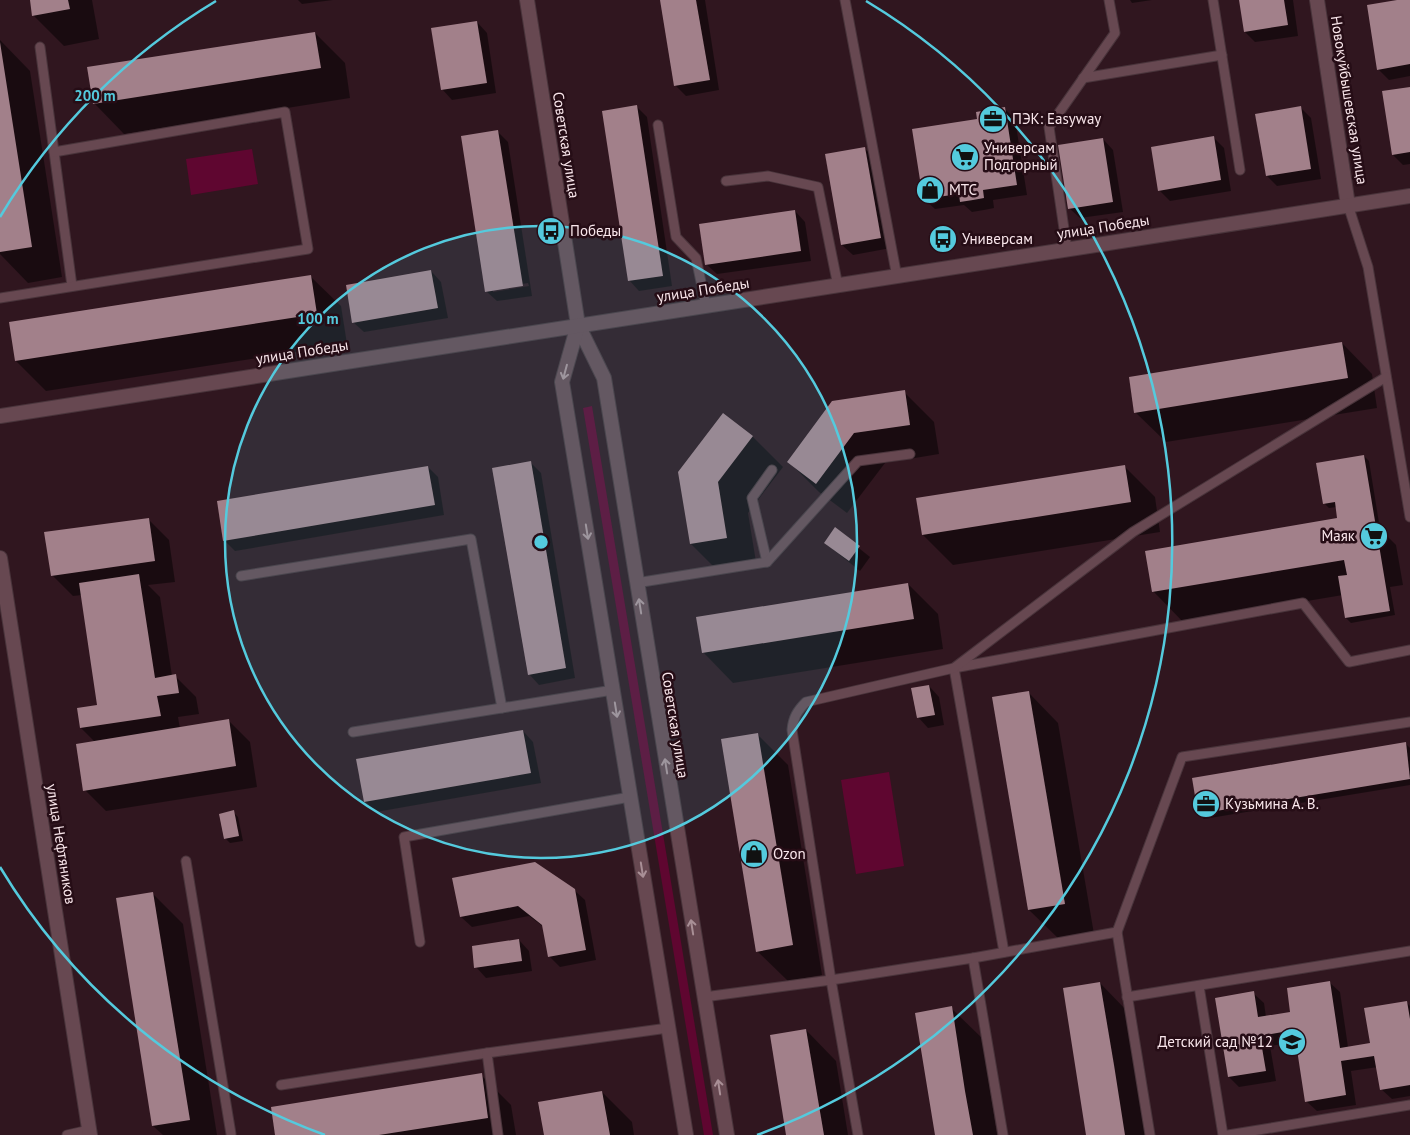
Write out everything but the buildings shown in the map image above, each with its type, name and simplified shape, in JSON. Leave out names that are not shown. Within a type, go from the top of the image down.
[{"type":"street","name":"Советская улица","points":[[527,0],[578,325],[604,378],[727,1135]]},
{"type":"street","name":"Новокуйбышевская улица","points":[[1317,0],[1348,205]]},
{"type":"street","name":"улица Победы","points":[[0,416],[1410,196]]},
{"type":"street","name":"Советская улица","points":[[578,325],[562,382],[686,1135]]},
{"type":"street","name":"улица Нефтяников","points":[[0,558],[90,1133]]},
{"type":"lane","points":[[845,0],[897,276]]},
{"type":"lane","points":[[1067,250],[1049,127],[1115,33],[1109,0]]},
{"type":"lane","points":[[1213,0],[1240,170]]},
{"type":"lane","points":[[40,47],[72,286]]},
{"type":"lane","points":[[1083,78],[1222,55]]},
{"type":"lane","points":[[0,298],[308,248],[285,112],[54,152]]},
{"type":"lane","points":[[658,125],[676,237],[696,258],[706,306]]},
{"type":"lane","points":[[726,181],[768,176],[818,187],[838,286]]},
{"type":"lane","points":[[1348,205],[1368,267],[1410,518]]},
{"type":"lane","points":[[954,668],[1133,532],[1386,377]]},
{"type":"lane","points":[[636,583],[767,562],[858,461],[910,454]]},
{"type":"lane","points":[[767,562],[752,498],[772,470]]},
{"type":"lane","points":[[241,576],[471,539],[502,708]]},
{"type":"lane","points":[[858,1135],[792,730],[793,720],[798,710],[806,702],[954,668],[1303,603],[1349,662],[1410,650]]},
{"type":"lane","points":[[954,668],[1004,952]]},
{"type":"lane","points":[[353,732],[613,690]]},
{"type":"lane","points":[[1150,1135],[1117,932],[1182,757],[1410,722]]},
{"type":"lane","points":[[420,942],[404,837],[630,797]]},
{"type":"lane","points":[[186,860],[230,1135]]},
{"type":"lane","points":[[704,997],[832,980],[973,958],[1117,932]]},
{"type":"lane","points":[[1127,997],[1410,951]]},
{"type":"lane","points":[[973,958],[1003,1135]]},
{"type":"lane","points":[[1199,986],[1223,1135]]},
{"type":"lane","points":[[281,1086],[487,1053],[668,1028]]},
{"type":"lane","points":[[487,1053],[498,1135]]},
{"type":"lane","points":[[1228,1135],[1410,1105]]},
{"type":"lane","points":[[67,1135],[90,1133]]},
{"type":"shaded area","points":[[252,149],[258,184],[191,195],[186,159]]},
{"type":"shaded area","points":[[592,406],[713,1135],[704,1135],[583,408]]},
{"type":"shaded area","points":[[889,772],[904,866],[856,874],[841,780]]},
{"type":"place","name":"ПЭК: Easyway","points":[[993,119]]},
{"type":"place","name":"Универсам Подгорный","points":[[965,157]]},
{"type":"place","name":"МТС","points":[[930,190]]},
{"type":"place","name":"Победы","points":[[551,231]]},
{"type":"place","name":"Универсам","points":[[943,239]]},
{"type":"place","name":"Маяк","points":[[1374,536]]},
{"type":"place","name":"Кузьмина А. В.","points":[[1206,804]]},
{"type":"place","name":"Ozon","points":[[754,854]]},
{"type":"place","name":"Детский сад №12","points":[[1292,1042]]}]
